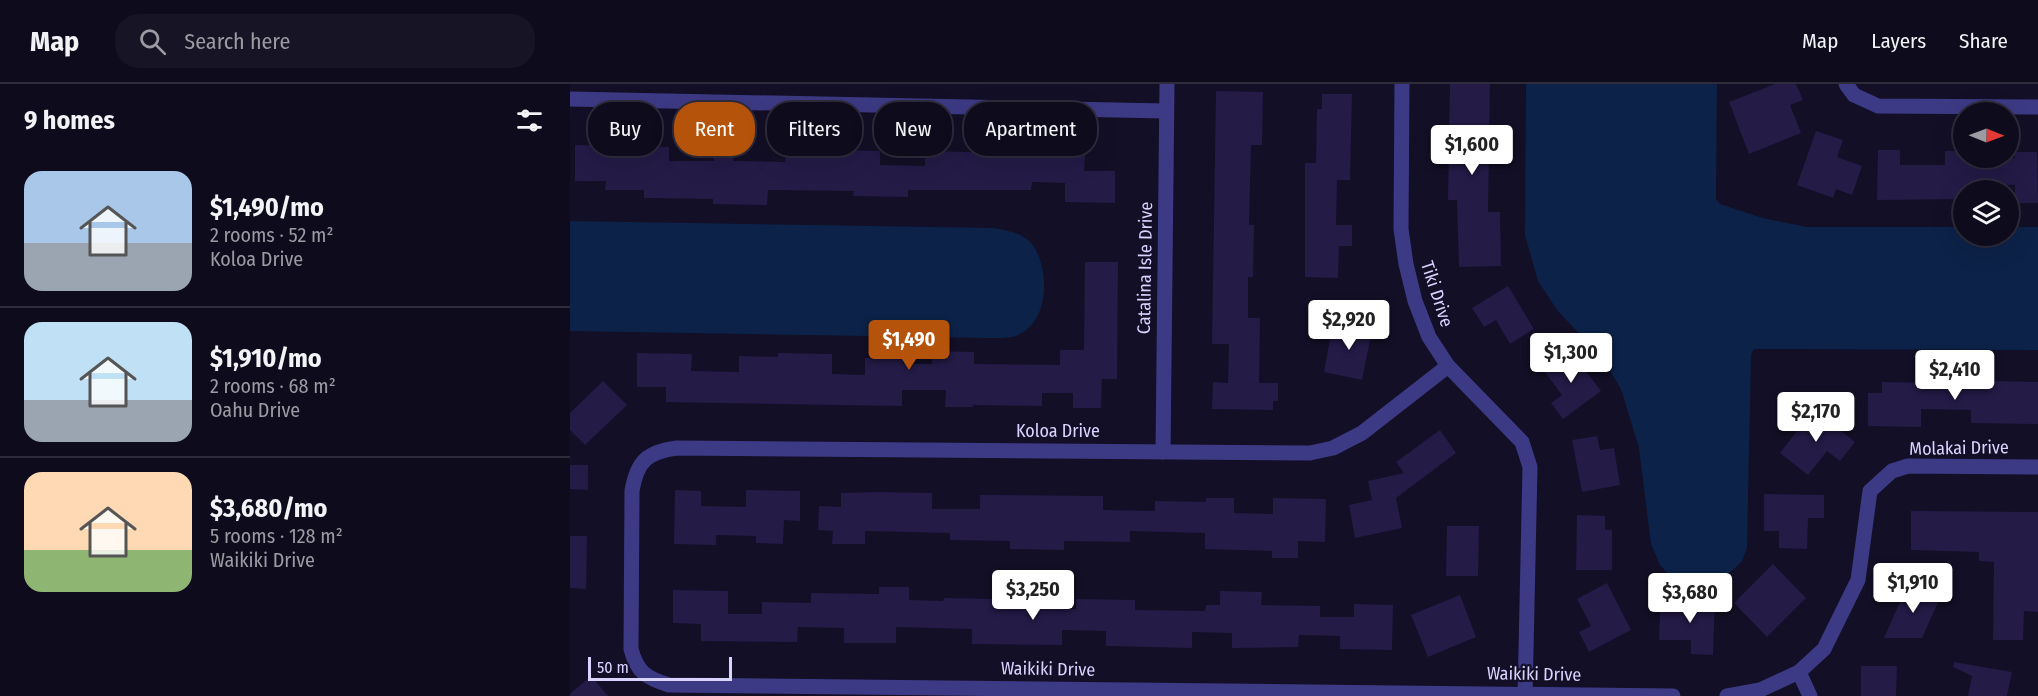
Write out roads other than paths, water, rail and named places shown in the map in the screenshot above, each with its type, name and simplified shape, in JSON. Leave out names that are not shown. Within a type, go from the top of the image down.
[{"type":"street","name":"Catalina Isle Drive","points":[[1163,452],[1167,84]]},
{"type":"street","name":"Tiki Drive","points":[[1402,84],[1401,229],[1406,264],[1415,300],[1429,337],[1448,366],[1522,442],[1530,467],[1525,695]]},
{"type":"street","points":[[1850,90],[1878,106],[2038,107]]},
{"type":"street","points":[[570,99],[1166,111]]},
{"type":"street","name":"Koloa Drive","points":[[643,460],[659,451],[677,448],[1310,453],[1333,448],[1362,434],[1448,366]]},
{"type":"street","name":"Waikiki Drive","points":[[643,460],[635,475],[632,491],[631,649],[635,663],[645,675],[669,685],[1673,696]]},
{"type":"street","name":"Molakai Drive","points":[[1799,672],[1824,649],[1858,580],[1865,541],[1867,503],[1870,491],[1883,478],[1892,471],[1908,466],[2038,467]]},
{"type":"street","points":[[1726,696],[1760,690],[1799,672],[1810,696]]},
{"type":"water","points":[[1526,84],[1717,84],[1716,199],[1720,204],[1762,218],[1807,227],[1953,227],[1953,246],[2019,246],[2019,227],[2038,227],[2038,350],[1754,349],[1751,354],[1747,548],[1742,561],[1720,579],[1700,581],[1681,579],[1669,575],[1660,565],[1651,544],[1639,448],[1621,389],[1602,358],[1557,310],[1538,281],[1525,235]]},
{"type":"water","points":[[570,221],[994,228],[1019,234],[1032,244],[1042,266],[1044,293],[1036,318],[1029,328],[1018,335],[1007,338],[570,331]]}]
